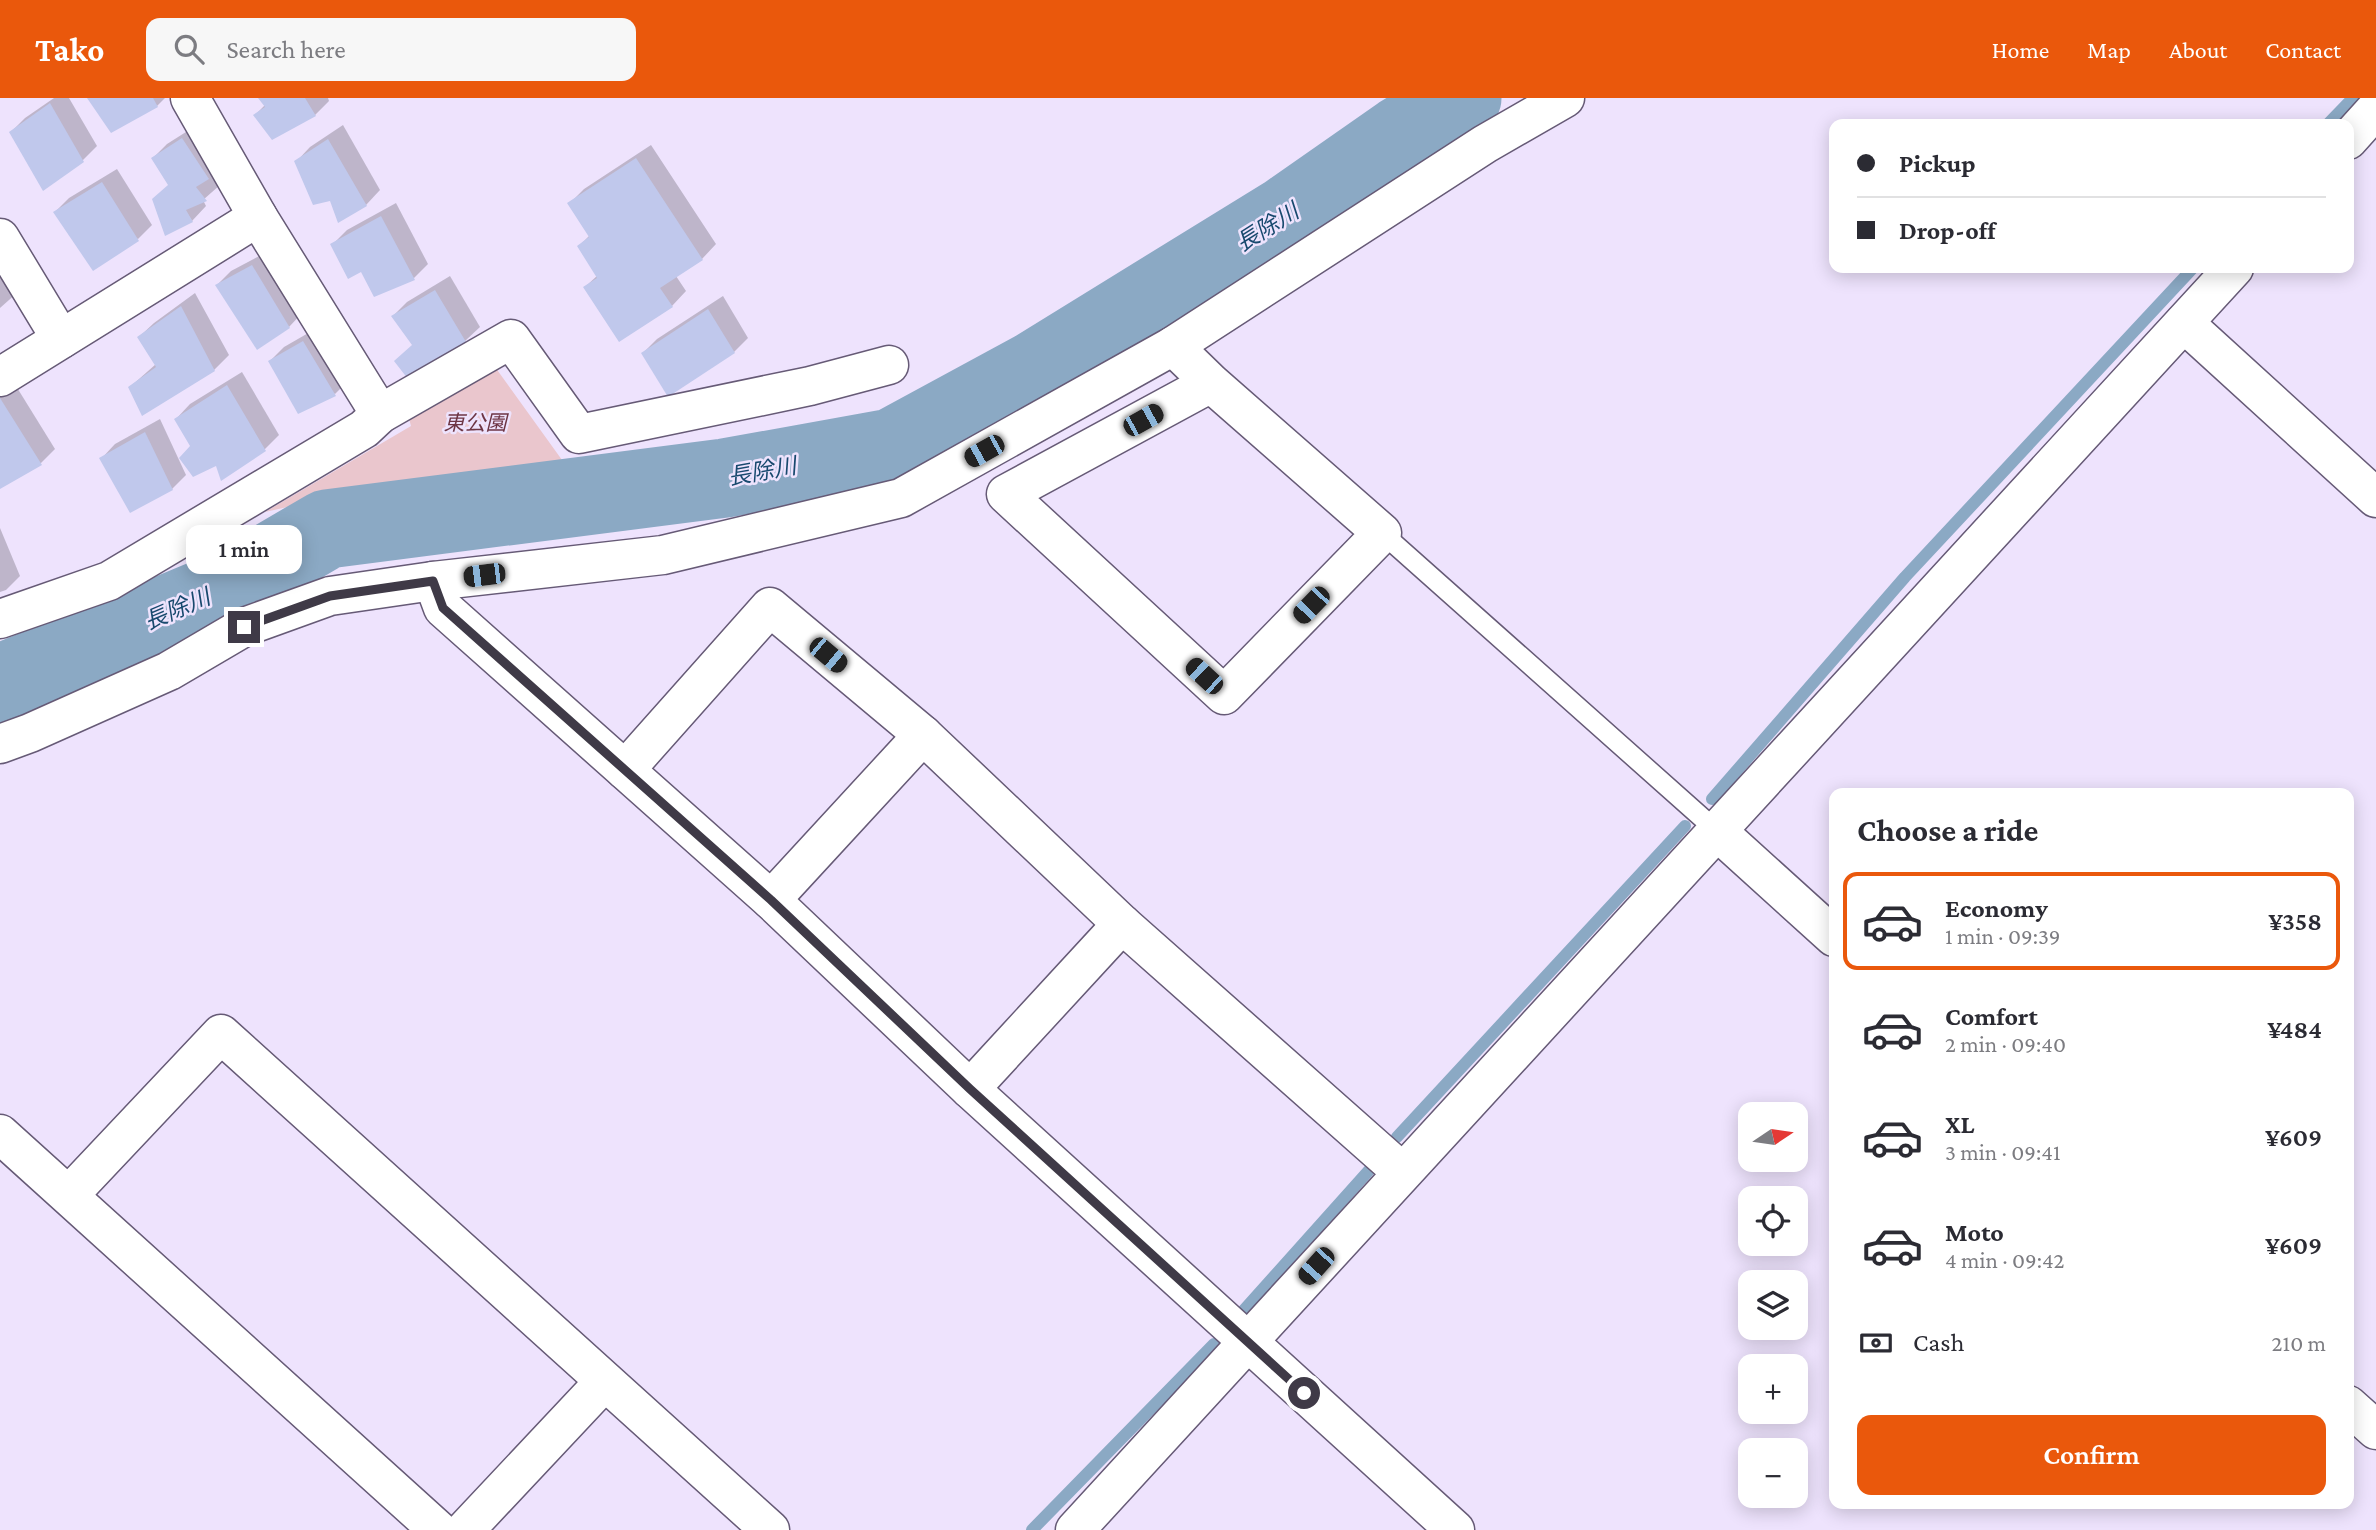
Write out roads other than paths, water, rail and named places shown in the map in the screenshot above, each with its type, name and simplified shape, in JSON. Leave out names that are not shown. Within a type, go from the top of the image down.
[{"type":"street","points":[[190,98],[258,217],[380,414]]},
{"type":"street","points":[[0,744],[169,671],[244,627],[330,596],[433,581],[663,555],[901,498],[1173,346],[1485,144],[1565,98]]},
{"type":"street","points":[[2354,133],[2376,109]]},
{"type":"street","points":[[0,377],[258,217]]},
{"type":"street","points":[[0,238],[61,339]]},
{"type":"street","points":[[1075,1530],[2229,273]]},
{"type":"street","points":[[2184,323],[2376,498]]},
{"type":"street","points":[[0,620],[109,581],[364,429],[380,414],[511,340],[579,435],[810,386],[889,365]]},
{"type":"street","points":[[1173,346],[1211,383],[1382,533],[1223,695],[1006,494],[1211,383]]},
{"type":"street","points":[[433,581],[443,608],[771,900],[970,1089],[1455,1530]]},
{"type":"street","points":[[625,770],[770,607],[923,736],[1122,924],[1402,1172]]},
{"type":"street","points":[[771,900],[923,736]]},
{"type":"street","points":[[1717,831],[1829,932]]},
{"type":"street","points":[[970,1089],[1122,924]]},
{"type":"street","points":[[69,1195],[221,1034],[770,1530]]},
{"type":"street","points":[[0,1134],[438,1530]]},
{"type":"street","points":[[465,1530],[604,1382]]},
{"type":"street","points":[[2354,1410],[2376,1430]]},
{"type":"lane","points":[[1382,533],[1717,831]]},
{"type":"waterway","name":"長除川","points":[[0,684],[214,595],[327,529],[725,478],[892,448],[1034,371],[1287,215],[1400,136],[1462,98]]},
{"type":"waterway","points":[[2333,119],[2353,98]]},
{"type":"waterway","points":[[1712,799],[1905,577],[2188,273]]},
{"type":"waterway","points":[[1397,1137],[1685,826]]},
{"type":"waterway","points":[[1244,1310],[1372,1167]]},
{"type":"waterway","points":[[1032,1530],[1214,1344]]},
{"type":"park label","name":"東公園","points":[[475,423]]}]
